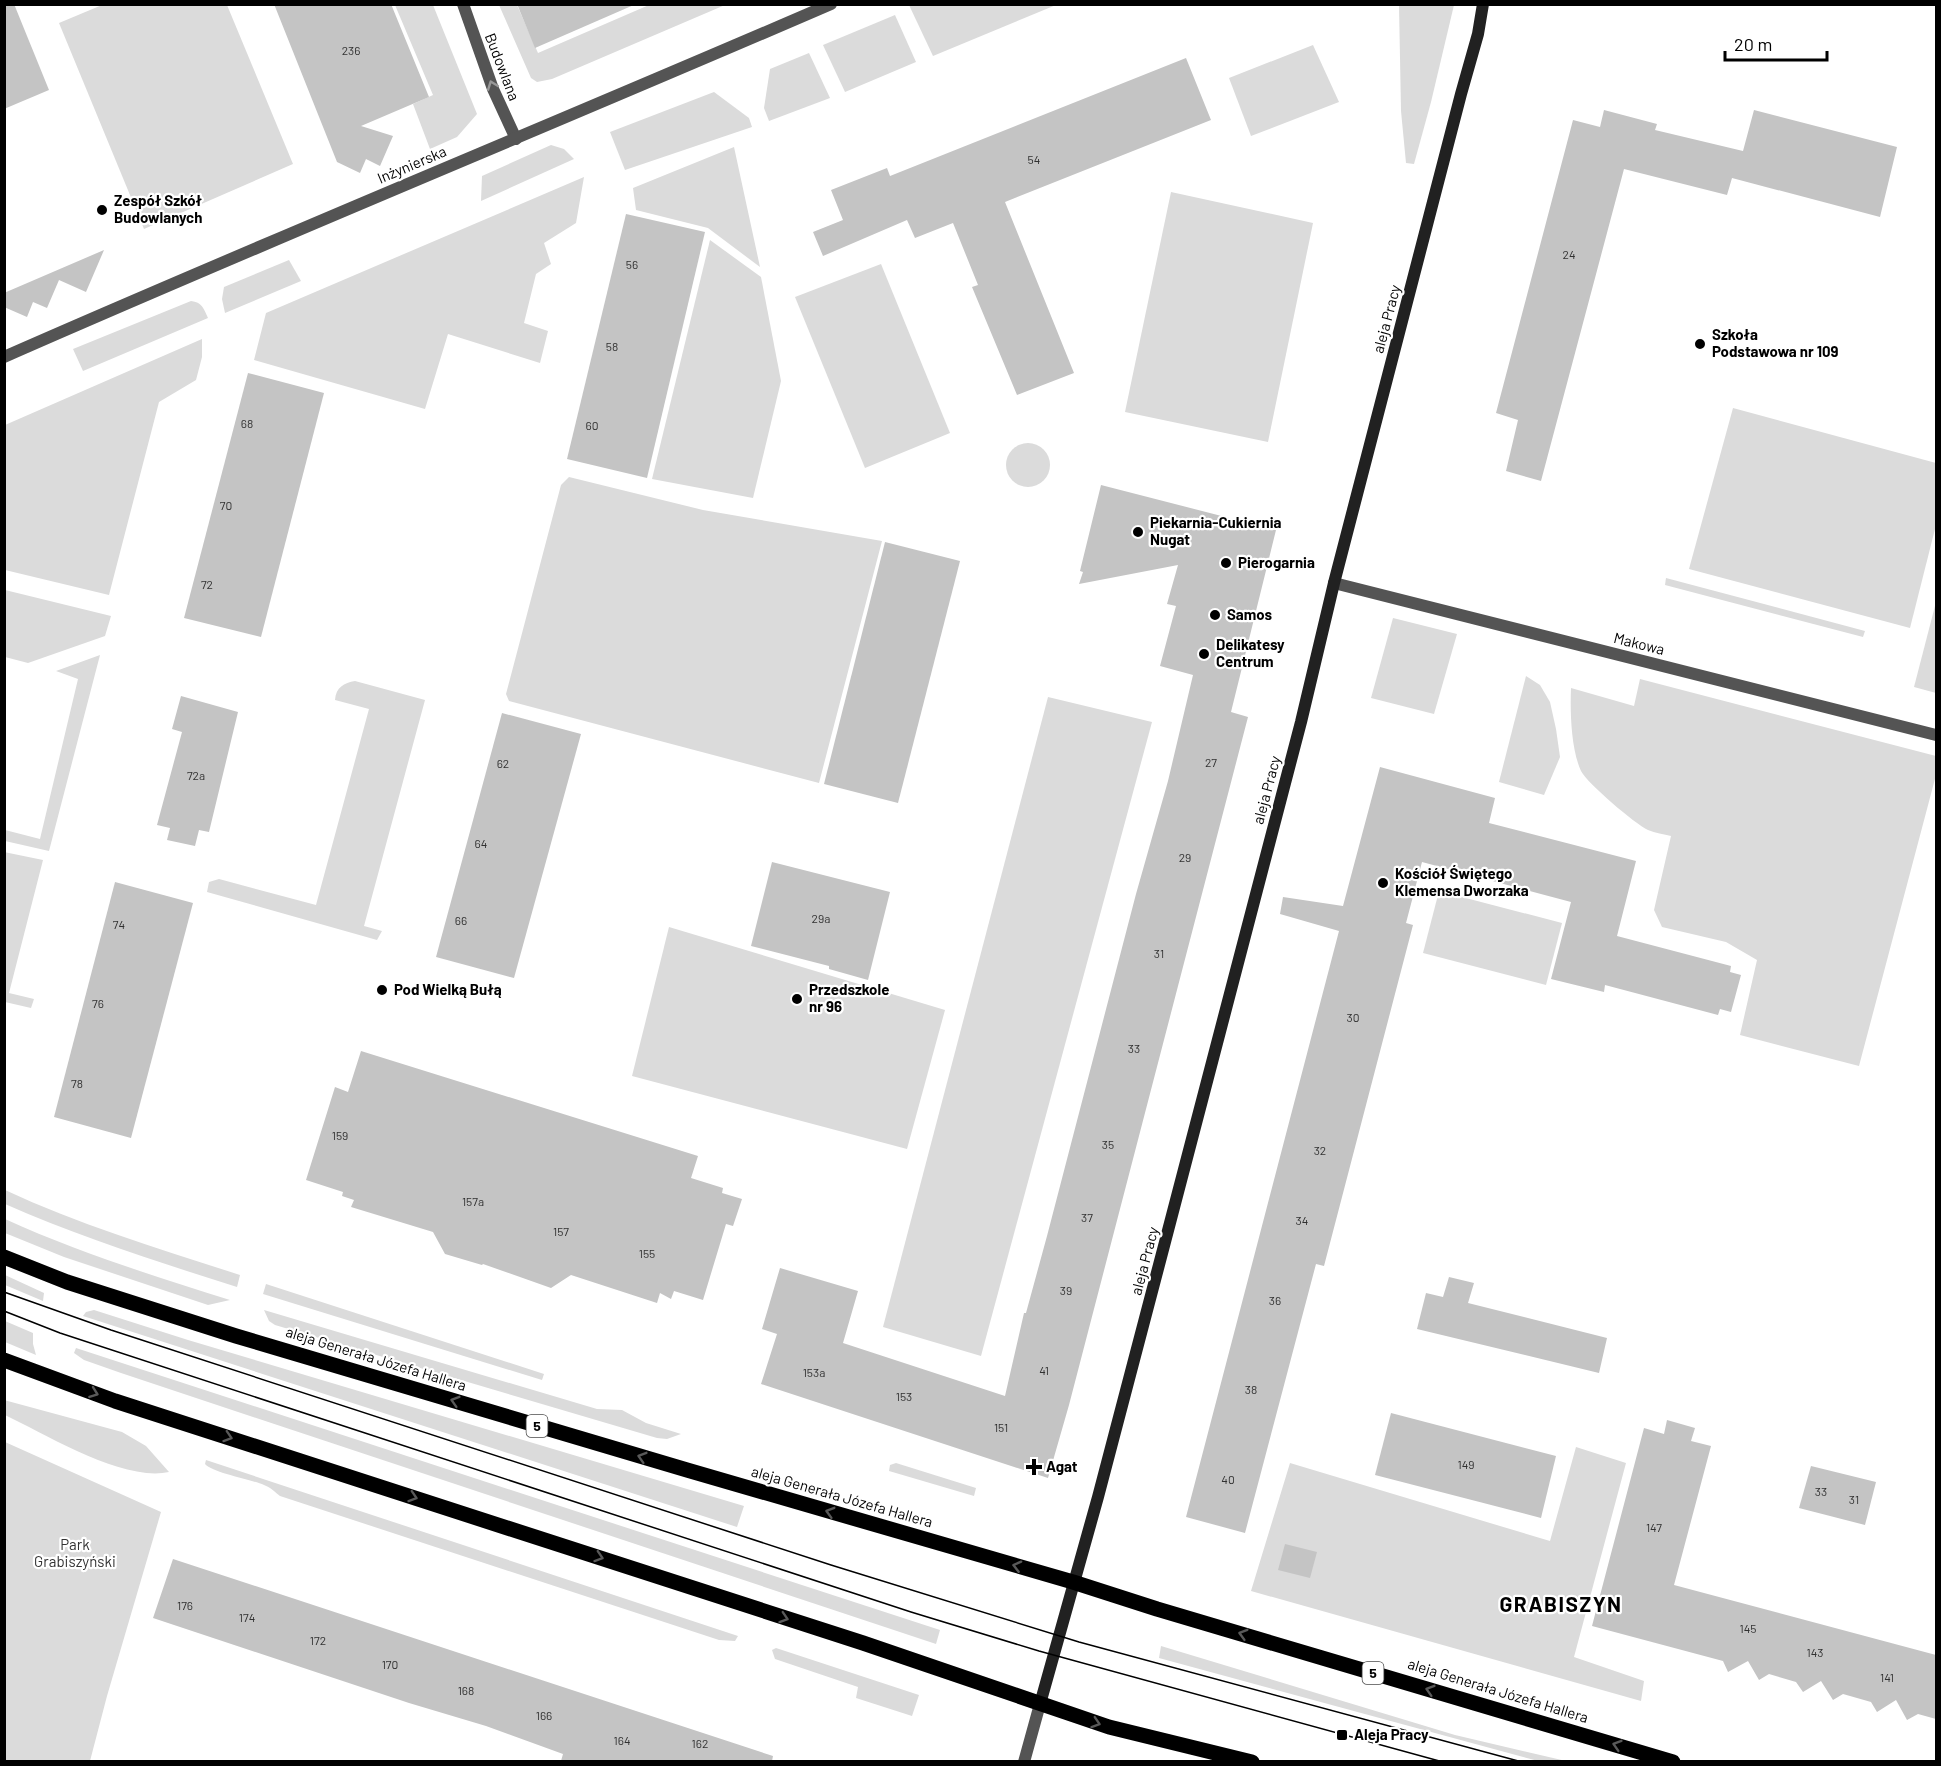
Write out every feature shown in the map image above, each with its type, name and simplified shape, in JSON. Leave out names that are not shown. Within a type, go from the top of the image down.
[{"type":"main road","name":"aleja Generała Józefa Hallera","points":[[4,1257],[67,1282],[236,1336],[1673,1761]]},
{"type":"main road","points":[[4,1360],[115,1401],[851,1639],[1123,1731],[1252,1761]]},
{"type":"street","name":"Budowlana","points":[[463,4],[493,88],[516,139]]},
{"type":"street","name":"Inżynierska","points":[[4,357],[219,262],[516,139],[831,4]]},
{"type":"street","name":"aleja Pracy","points":[[1040,1704],[1098,1497],[1301,722],[1334,583],[1478,34],[1483,4]]},
{"type":"street","name":"Makowa","points":[[1334,583],[1936,735]]},
{"type":"street","points":[[1024,1761],[1040,1704]]},
{"type":"green space","points":[[102,5],[227,5],[293,164],[144,229],[59,23]]},
{"type":"green space","points":[[395,5],[433,5],[477,114],[457,137],[430,149],[413,104],[433,95]]},
{"type":"green space","points":[[499,5],[517,5],[538,53],[649,5],[725,5],[552,79],[537,82],[531,78]]},
{"type":"green space","points":[[909,5],[1056,5],[933,56]]},
{"type":"green space","points":[[1399,5],[1454,5],[1414,164],[1406,163],[1401,111]]},
{"type":"green space","points":[[895,15],[916,62],[845,92],[823,45]]},
{"type":"green space","points":[[1313,45],[1339,102],[1251,136],[1229,78]]},
{"type":"green space","points":[[809,53],[830,98],[769,121],[764,108],[770,69]]},
{"type":"green space","points":[[714,92],[749,118],[752,127],[625,170],[610,132]]},
{"type":"green space","points":[[551,145],[564,149],[574,159],[481,201],[482,176]]},
{"type":"green space","points":[[734,147],[760,267],[708,228],[636,210],[633,188]]},
{"type":"green space","points":[[584,177],[576,223],[544,243],[551,264],[536,274],[524,323],[548,331],[540,363],[448,334],[425,409],[254,360],[266,313]]},
{"type":"green space","points":[[1171,192],[1313,223],[1268,442],[1125,412]]},
{"type":"green space","points":[[710,240],[761,277],[781,381],[753,498],[652,479]]},
{"type":"green space","points":[[289,260],[301,281],[225,313],[222,299],[224,287]]},
{"type":"green space","points":[[881,264],[950,433],[865,468],[795,297]]},
{"type":"green space","points":[[191,301],[200,304],[208,318],[83,371],[73,349]]},
{"type":"green space","points":[[202,339],[202,357],[196,380],[159,402],[109,595],[5,570],[5,425]]},
{"type":"green space","points":[[1733,408],[1936,463],[1936,525],[1910,628],[1689,569]]},
{"type":"green space","points":[[1028,443],[1037,444],[1044,449],[1049,456],[1049,474],[1044,481],[1037,486],[1028,487],[1019,486],[1012,481],[1007,474],[1006,465],[1007,456],[1012,449],[1019,444]]},
{"type":"green space","points":[[569,477],[703,510],[882,541],[819,783],[509,701],[506,694],[561,485]]},
{"type":"green space","points":[[1666,578],[1865,631],[1863,637],[1665,585]]},
{"type":"green space","points":[[5,590],[111,616],[105,636],[28,663],[5,657]]},
{"type":"green space","points":[[1936,602],[1936,693],[1914,687]]},
{"type":"green space","points":[[1393,618],[1457,634],[1434,714],[1371,698]]},
{"type":"green space","points":[[100,655],[49,851],[5,841],[5,830],[40,839],[78,679],[56,671]]},
{"type":"green space","points":[[1526,676],[1540,685],[1550,702],[1556,729],[1560,757],[1544,795],[1499,782]]},
{"type":"green space","points":[[1640,679],[1936,756],[1936,775],[1859,1066],[1740,1035],[1757,960],[1726,942],[1662,927],[1654,910],[1671,836],[1651,831],[1633,820],[1585,777],[1575,752],[1572,730],[1571,688],[1634,706]]},
{"type":"green space","points":[[355,681],[425,700],[364,926],[382,931],[377,940],[207,892],[209,882],[219,879],[316,905],[369,709],[335,700],[341,686]]},
{"type":"green space","points":[[1048,697],[1152,722],[981,1356],[883,1327]]},
{"type":"green space","points":[[4,852],[43,860],[9,993],[34,999],[31,1008],[5,1002]]},
{"type":"green space","points":[[1439,891],[1562,923],[1546,985],[1423,953]]},
{"type":"green space","points":[[669,927],[945,1010],[907,1149],[632,1076]]},
{"type":"green space","points":[[5,1190],[91,1225],[240,1275],[237,1287],[33,1216],[5,1204]]},
{"type":"green space","points":[[5,1219],[88,1253],[230,1300],[208,1305],[64,1257],[5,1233]]},
{"type":"green space","points":[[5,1275],[44,1293],[43,1301],[5,1285]]},
{"type":"green space","points":[[266,1284],[544,1374],[542,1380],[263,1294]]},
{"type":"green space","points":[[94,1310],[744,1506],[737,1527],[83,1316],[86,1312]]},
{"type":"green space","points":[[264,1310],[597,1409],[622,1410],[646,1423],[681,1434],[667,1439],[657,1438],[275,1325],[269,1321]]},
{"type":"green space","points":[[5,1321],[33,1333],[36,1355],[5,1342]]},
{"type":"green space","points":[[76,1348],[940,1630],[936,1644],[121,1373],[84,1360],[74,1353]]},
{"type":"green space","points":[[4,1400],[122,1432],[146,1446],[169,1472],[150,1473],[130,1470],[86,1455],[5,1415]]},
{"type":"green space","name":"Park Grabiszyński","points":[[5,1442],[161,1512],[90,1761],[5,1761]]},
{"type":"green space","points":[[1576,1447],[1626,1463],[1574,1657],[1644,1681],[1641,1701],[1251,1591],[1290,1463],[1550,1541]]},
{"type":"green space","points":[[206,1460],[738,1636],[735,1641],[719,1640],[280,1496],[266,1486],[209,1467],[205,1464]]},
{"type":"green space","points":[[896,1463],[976,1488],[974,1496],[889,1471],[890,1465]]},
{"type":"green space","points":[[1161,1646],[1455,1735],[1566,1761],[1538,1761],[1159,1658]]},
{"type":"green space","points":[[776,1648],[919,1695],[912,1716],[856,1698],[858,1687],[775,1659],[772,1650]]},
{"type":"building","points":[[4,4],[14,4],[49,90],[4,109]]},
{"type":"building","points":[[274,4],[391,4],[429,97],[361,126],[393,136],[380,166],[366,159],[360,173],[337,162]]},
{"type":"building","points":[[517,4],[636,4],[535,48]]},
{"type":"building","points":[[1186,58],[1211,120],[1005,202],[1074,373],[1017,395],[972,287],[978,285],[953,223],[915,238],[907,220],[823,256],[813,232],[843,220],[831,190],[887,168],[890,176]]},
{"type":"building","points":[[1604,110],[1657,124],[1655,130],[1743,151],[1754,110],[1897,147],[1880,217],[1732,178],[1727,195],[1624,169],[1541,481],[1506,471],[1518,420],[1496,413],[1573,120],[1600,127]]},
{"type":"building","points":[[626,214],[705,232],[647,478],[567,459]]},
{"type":"building","points":[[104,250],[86,292],[59,280],[47,308],[33,302],[27,317],[4,307],[4,293]]},
{"type":"building","points":[[248,373],[324,393],[261,637],[184,618]]},
{"type":"building","points":[[1101,485],[1276,530],[1231,712],[1248,717],[1048,1478],[761,1384],[777,1334],[762,1329],[780,1268],[858,1291],[843,1343],[1005,1396],[1024,1313],[1026,1313],[1047,1236],[1136,894],[1168,781],[1193,675],[1160,666],[1176,606],[1167,604],[1178,565],[1079,584],[1083,572],[1080,571]]},
{"type":"building","points":[[885,542],[960,561],[898,803],[824,784]]},
{"type":"building","points":[[181,696],[238,712],[209,832],[199,830],[195,846],[167,840],[170,828],[157,825],[182,732],[172,729]]},
{"type":"building","points":[[502,713],[581,734],[514,978],[436,957]]},
{"type":"building","points":[[1380,767],[1495,798],[1489,823],[1636,861],[1617,936],[1731,966],[1730,972],[1741,975],[1731,1012],[1720,1009],[1718,1015],[1605,985],[1604,992],[1551,979],[1571,902],[1422,862],[1406,923],[1413,925],[1324,1266],[1316,1264],[1245,1533],[1186,1517],[1339,931],[1280,914],[1283,897],[1343,906]]},
{"type":"building","points":[[772,862],[890,892],[868,980],[829,969],[829,966],[751,946]]},
{"type":"building","points":[[115,882],[193,903],[131,1138],[54,1117]]},
{"type":"building","points":[[361,1051],[698,1156],[691,1178],[723,1188],[722,1193],[742,1199],[733,1226],[726,1224],[703,1300],[674,1291],[671,1299],[660,1293],[657,1303],[571,1275],[551,1288],[483,1264],[445,1254],[433,1232],[351,1207],[354,1200],[342,1196],[343,1192],[306,1180],[335,1087],[348,1092]]},
{"type":"building","points":[[1449,1277],[1474,1283],[1468,1303],[1607,1338],[1599,1373],[1417,1329],[1426,1293],[1443,1297]]},
{"type":"building","points":[[1391,1413],[1556,1456],[1541,1518],[1375,1475]]},
{"type":"building","points":[[1667,1420],[1695,1428],[1691,1441],[1711,1446],[1674,1585],[1936,1655],[1936,1719],[1918,1714],[1907,1720],[1896,1700],[1877,1712],[1871,1702],[1843,1694],[1833,1700],[1821,1681],[1803,1692],[1796,1682],[1769,1674],[1759,1680],[1748,1661],[1728,1672],[1723,1661],[1592,1626],[1644,1428],[1664,1434]]},
{"type":"building","points":[[1811,1466],[1876,1482],[1865,1525],[1799,1508]]},
{"type":"building","points":[[1285,1544],[1317,1552],[1310,1578],[1278,1570]]},
{"type":"building","points":[[173,1559],[773,1756],[772,1761],[561,1761],[563,1754],[486,1726],[409,1703],[153,1618]]},
{"type":"tram line","points":[[4,1292],[111,1330],[831,1565],[1079,1642],[1522,1762]]},
{"type":"tram line","points":[[4,1311],[60,1333],[911,1612],[1039,1651],[1443,1762]]},
{"type":"place","name":"Zespół Szkół Budowlanych","points":[[102,210]]},
{"type":"place","name":"Szkoła Podstawowa nr 109","points":[[1700,344]]},
{"type":"place","name":"Piekarnia-Cukiernia Nugat","points":[[1138,532]]},
{"type":"place","name":"Pierogarnia","points":[[1226,563]]},
{"type":"place","name":"Samos","points":[[1215,615]]},
{"type":"place","name":"Delikatesy Centrum","points":[[1204,654]]},
{"type":"place","name":"Kościół Świętego Klemensa Dworzaka","points":[[1383,883]]},
{"type":"place","name":"Pod Wielką Bułą","points":[[382,990]]},
{"type":"place","name":"Przedszkole nr 96","points":[[797,999]]},
{"type":"place","name":"Agat","points":[[1034,1467]]},
{"type":"place","name":"Aleja Pracy","points":[[1342,1735]]},
{"type":"district","name":"GRABISZYN","points":[[1561,1605]]}]
